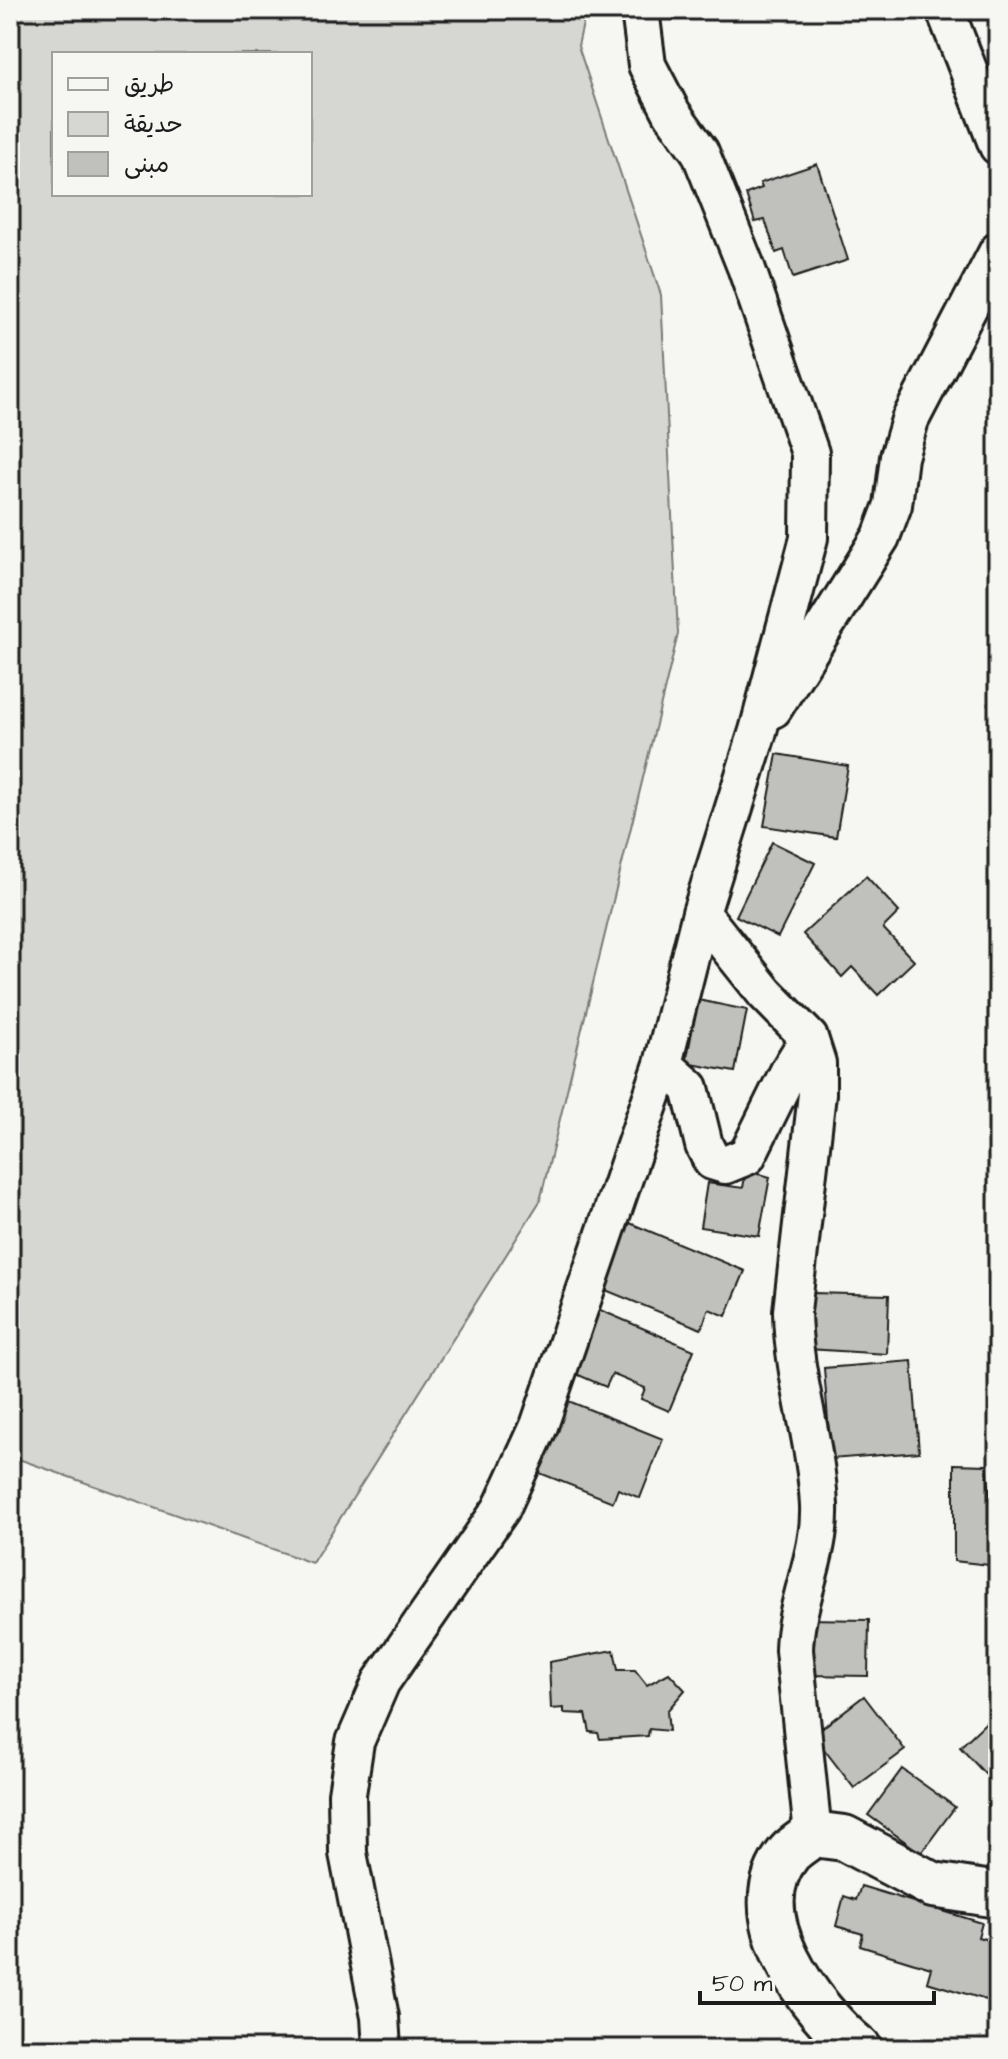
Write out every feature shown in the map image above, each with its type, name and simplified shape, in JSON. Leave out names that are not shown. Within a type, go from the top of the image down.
[{"type":"main road","points":[[859,2049],[837,2031],[800,1986],[779,1940],[770,1901],[778,1874],[789,1853],[813,1834],[844,1838],[933,1885],[998,1895]]},
{"type":"street","points":[[382,2049],[380,2017],[348,1853],[347,1794],[355,1742],[381,1682],[501,1509],[539,1426],[663,1064],[701,913],[758,731],[809,538],[810,453],[746,267],[700,152],[672,113],[647,65],[640,10]]},
{"type":"street","points":[[945,10],[998,146]]},
{"type":"street","points":[[758,731],[881,537],[893,505],[899,457],[910,420],[998,251]]},
{"type":"street","points":[[701,913],[765,993],[809,1038],[817,1063],[817,1094],[792,1311],[792,1344],[819,1504],[818,1531],[795,1621],[794,1650],[813,1834]]},
{"type":"street","points":[[663,1064],[690,1088],[704,1145],[712,1161],[725,1165],[747,1156],[790,1069],[809,1038]]},
{"type":"green space","points":[[10,10],[586,10],[578,46],[661,295],[678,634],[540,1201],[312,1563],[10,1456]]},
{"type":"building","points":[[817,164],[848,260],[793,278],[784,250],[776,253],[765,220],[755,222],[746,194],[762,188],[760,183]]},
{"type":"building","points":[[777,754],[848,766],[836,837],[764,826]]},
{"type":"building","points":[[772,842],[815,863],[778,937],[736,916]]},
{"type":"building","points":[[866,876],[899,912],[883,928],[914,961],[878,995],[852,967],[842,977],[803,934]]},
{"type":"building","points":[[698,1000],[747,1010],[735,1072],[686,1063]]},
{"type":"building","points":[[746,1170],[770,1177],[759,1236],[700,1227],[707,1183],[743,1188]]},
{"type":"building","points":[[625,1221],[745,1271],[726,1316],[709,1309],[701,1329],[598,1287]]},
{"type":"building","points":[[812,1293],[889,1295],[887,1354],[808,1349]]},
{"type":"building","points":[[593,1307],[694,1350],[669,1411],[641,1399],[645,1388],[612,1374],[606,1387],[567,1370]]},
{"type":"building","points":[[912,1361],[919,1452],[831,1459],[824,1368]]},
{"type":"building","points":[[561,1398],[663,1439],[640,1498],[618,1489],[613,1502],[532,1470]]},
{"type":"building","points":[[991,1409],[998,1409],[998,1458]]},
{"type":"building","points":[[954,1464],[987,1465],[991,1505],[998,1504],[998,1566],[954,1561]]},
{"type":"building","points":[[805,1619],[869,1620],[868,1676],[804,1675]]},
{"type":"building","points":[[614,1650],[618,1670],[635,1670],[647,1685],[669,1673],[685,1690],[667,1711],[669,1731],[649,1729],[648,1736],[600,1739],[598,1733],[590,1732],[586,1714],[564,1713],[564,1708],[551,1709],[549,1662]]},
{"type":"building","points":[[864,1696],[905,1750],[854,1788],[813,1735]]},
{"type":"building","points":[[998,1711],[998,1788],[960,1747]]},
{"type":"building","points":[[902,1769],[955,1807],[921,1853],[868,1815]]},
{"type":"building","points":[[861,1886],[982,1923],[978,1937],[998,1943],[996,2003],[927,1982],[931,1968],[860,1946],[863,1934],[836,1926],[844,1896],[856,1900]]}]
